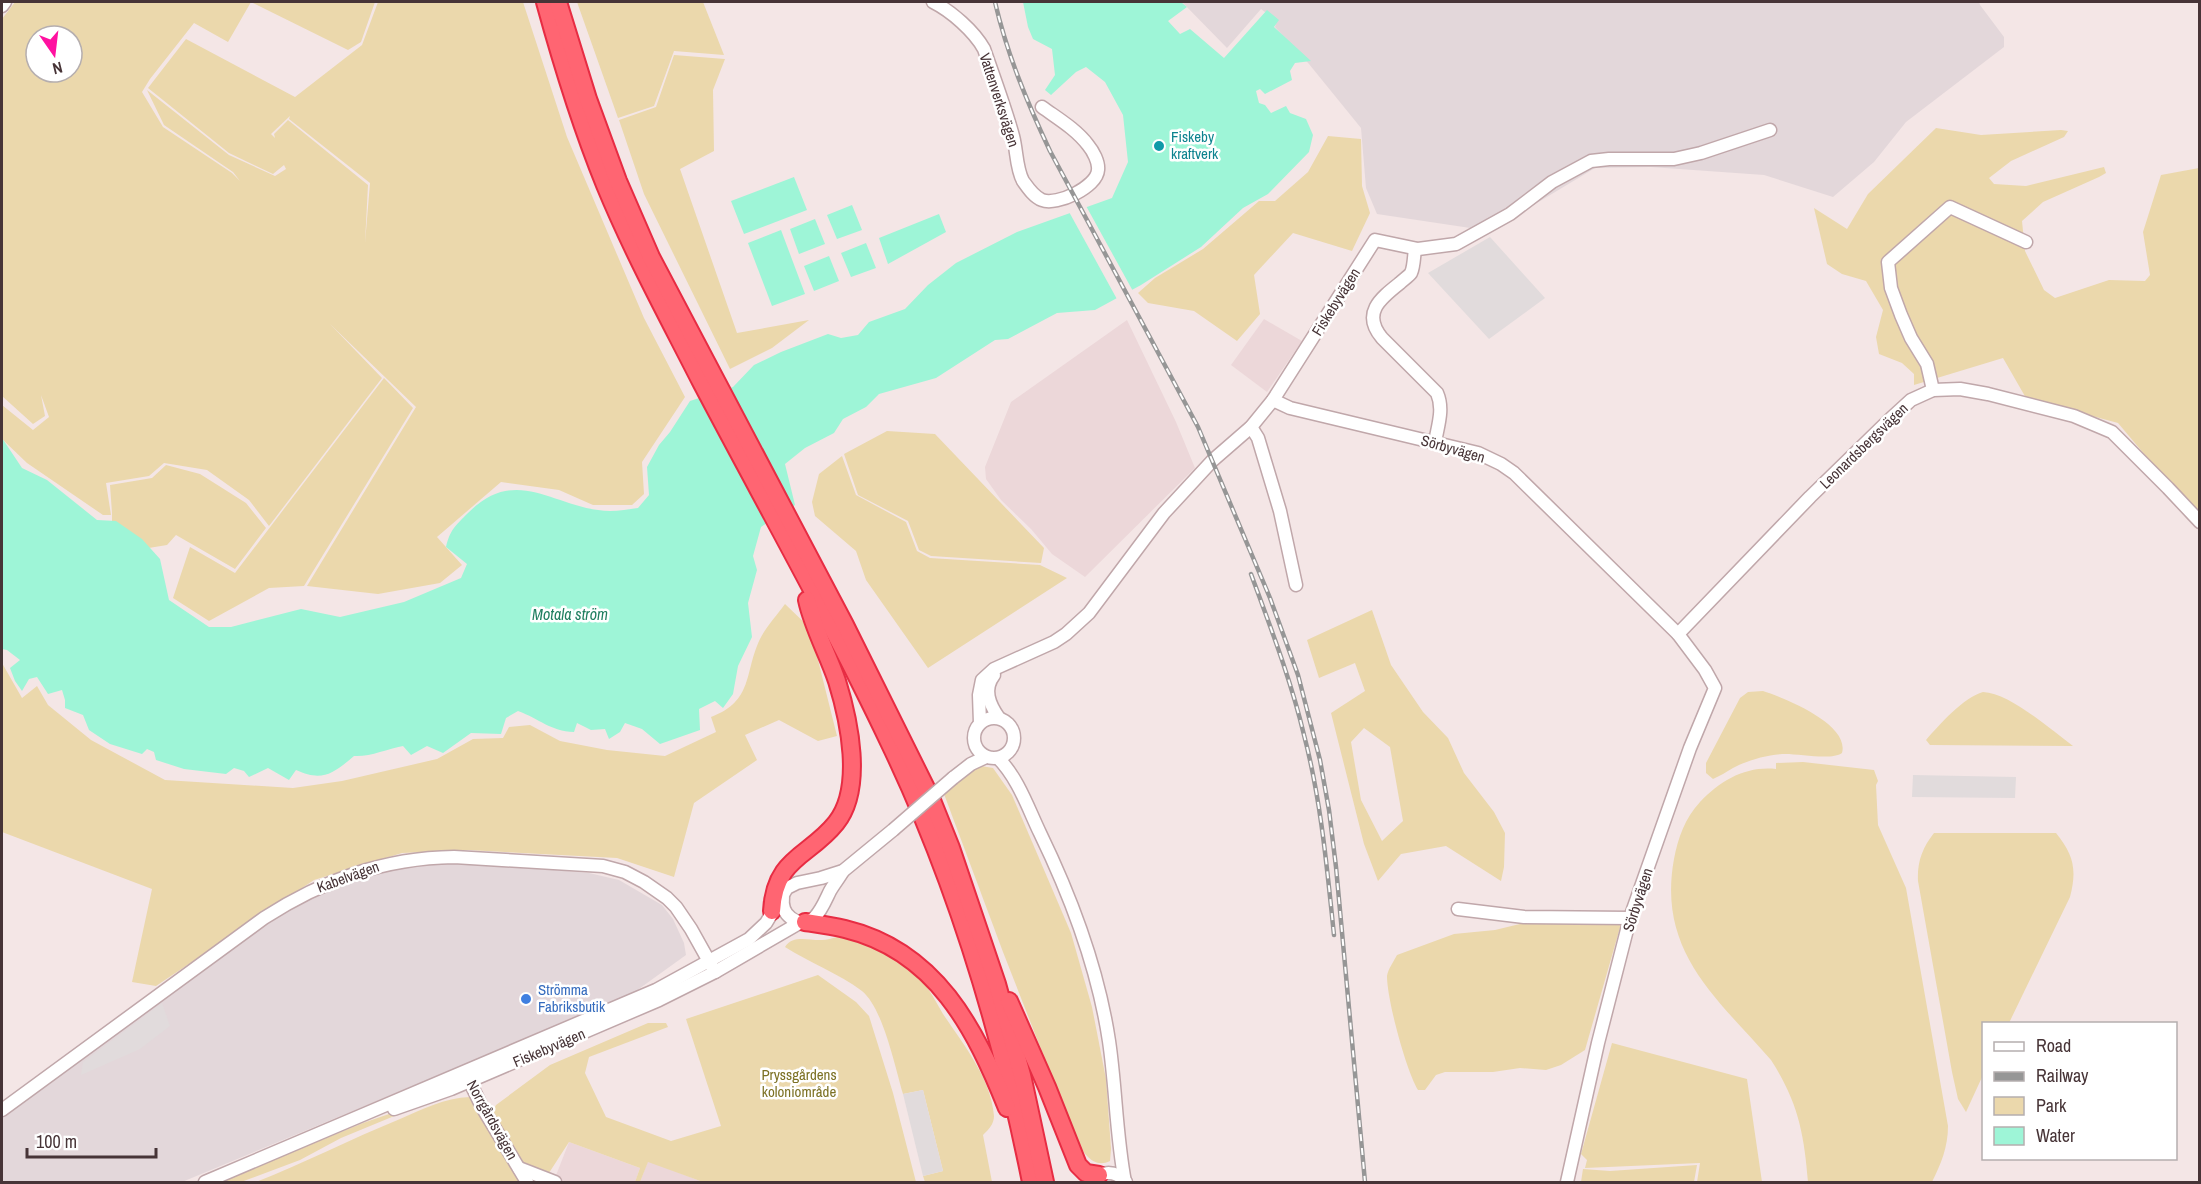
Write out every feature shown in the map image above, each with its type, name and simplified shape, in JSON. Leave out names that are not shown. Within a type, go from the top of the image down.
[{"type":"highway","points":[[545,2],[576,104],[605,185],[640,264],[704,372]]},
{"type":"highway","points":[[558,2],[588,99],[618,181],[704,372],[792,540],[845,625],[931,798],[951,848],[987,953],[1022,1075],[1045,1182]]},
{"type":"highway","points":[[792,540],[804,578],[890,744],[938,856],[992,1018],[1016,1108],[1031,1182]]},
{"type":"highway","points":[[772,911],[776,890],[786,867],[836,823],[850,795],[851,768],[843,704],[837,680],[807,602],[804,578]]},
{"type":"highway","points":[[784,894],[791,875],[808,849]]},
{"type":"highway","points":[[803,922],[846,929],[882,943],[904,955],[948,994],[987,1059],[1028,1165]]},
{"type":"highway","points":[[987,953],[1027,1038],[1078,1165],[1086,1173],[1100,1177]]},
{"type":"street","points":[[2,6],[5,2]]},
{"type":"street","name":"Vattenverksvägen","points":[[933,2],[964,27],[984,49],[1013,138],[1023,181],[1034,195],[1043,200],[1058,201],[1090,184],[1098,171],[1098,165],[1094,154],[1083,139],[1042,107]]},
{"type":"street","name":"Fiskebyvägen","points":[[980,723],[979,695],[982,680],[994,669],[1054,642],[1089,613],[1164,513],[1213,460],[1251,427],[1273,400],[1376,240],[1415,249],[1456,244],[1510,214],[1552,182],[1591,161],[1674,159],[1701,153],[1770,130]]},
{"type":"street","points":[[1933,390],[1927,364],[1911,338],[1901,315],[1884,259],[1950,207],[2026,242]]},
{"type":"street","points":[[1415,249],[1411,273],[1377,302],[1373,311],[1374,323],[1382,338],[1437,393],[1441,401],[1441,413],[1435,442]]},
{"type":"street","name":"Leonardsbergsvägen","points":[[1680,631],[1810,497],[1887,422],[1911,400],[1933,390],[1960,389],[1988,394],[2074,416],[2112,432],[2199,522]]},
{"type":"street","name":"Sörbyvägen","points":[[1273,400],[1290,408],[1478,453],[1501,464],[1514,473],[1680,631],[1715,688],[1686,759],[1630,918],[1598,1043],[1567,1182]]},
{"type":"street","points":[[1251,427],[1258,438],[1280,511],[1296,585]]},
{"type":"street","name":"Fiskebyvägen","points":[[999,718],[990,703],[988,687],[994,675],[1006,664]]},
{"type":"street","points":[[998,755],[1014,742],[1014,732],[1008,723],[999,718],[988,718],[980,723],[975,731],[975,744],[979,752],[998,755],[1010,771],[1064,884],[1089,956],[1108,1038],[1125,1182]]},
{"type":"street","name":"Fiskebyvägen","points":[[955,776],[970,756],[975,744]]},
{"type":"street","name":"Fiskebyvägen","points":[[205,1182],[352,1121],[423,1100],[467,1076],[712,967],[819,915],[843,871],[971,764],[998,755]]},
{"type":"street","name":"Kabelvägen","points":[[2,1110],[293,899],[338,878],[386,864],[432,857],[454,857],[586,864],[616,869],[645,882],[667,898],[684,918],[712,967]]},
{"type":"street","name":"Fiskebyvägen","points":[[712,967],[766,923],[784,894],[797,883],[843,871]]},
{"type":"street","points":[[784,894],[787,913],[803,922]]},
{"type":"street","points":[[1458,909],[1524,917],[1630,918]]},
{"type":"street","name":"Norrgårdsvägen","points":[[467,1076],[496,1131],[527,1182]]},
{"type":"street","points":[[1100,1177],[1116,1160],[1118,1138]]},
{"type":"street","name":"Norrgårdsvägen","points":[[519,1168],[555,1182]]},
{"type":"street","points":[[1100,1177],[1118,1175],[1125,1182]]},
{"type":"shaded area","points":[[1182,2],[1979,2],[2004,37],[2004,47],[1906,122],[1874,162],[1833,197],[1764,175],[1651,167],[1595,168],[1484,235],[1477,229],[1377,214],[1366,188],[1361,128],[1309,64],[1275,27],[1277,21],[1261,9],[1227,48]]},
{"type":"shaded area","points":[[1490,237],[1545,298],[1489,339],[1428,273]]},
{"type":"shaded area","points":[[1264,319],[1302,341],[1267,392],[1231,365]]},
{"type":"shaded area","points":[[1127,320],[1176,422],[1195,468],[1085,577],[1052,554],[1031,529],[1001,500],[986,479],[985,467],[1011,402]]},
{"type":"shaded area","points":[[1913,775],[2016,777],[2015,798],[1912,797]]},
{"type":"shaded area","points":[[456,862],[589,873],[619,880],[662,905],[673,919],[684,943],[686,955],[629,996],[182,1182],[2,1182],[2,1117],[272,919],[301,901],[336,885],[397,867]]},
{"type":"shaded area","points":[[162,1003],[170,1026],[140,1049],[81,1075],[83,1062]]},
{"type":"shaded area","points":[[923,1090],[943,1171],[923,1176],[903,1094]]},
{"type":"shaded area","points":[[569,1142],[640,1168],[635,1182],[567,1182],[555,1178]]},
{"type":"shaded area","points":[[648,1161],[703,1182],[640,1182]]},
{"type":"green space","points":[[15,2],[251,2],[228,42],[194,23],[142,92],[163,127],[232,173],[240,181],[233,172],[164,125],[147,90],[229,155],[275,176],[286,169],[284,165],[273,174],[229,153],[148,88],[186,39],[295,97],[362,45],[378,2],[523,2],[567,137],[644,318],[685,397],[642,462],[644,494],[632,505],[593,505],[559,490],[501,482],[437,537],[462,565],[440,583],[378,594],[307,586],[416,407],[330,324],[382,378],[269,526],[249,500],[207,470],[164,463],[149,476],[106,483],[111,515],[103,515],[27,463],[2,439],[2,405],[33,430],[49,417],[41,395],[45,416],[33,424],[2,396],[2,19]],"holes":[[[290,116],[289,119],[370,183],[365,243],[368,185],[288,120],[274,134],[275,138],[271,134]]]},
{"type":"green space","points":[[251,2],[375,2],[361,42],[348,50]]},
{"type":"green space","points":[[577,2],[703,2],[724,55],[674,51],[654,106],[618,118]]},
{"type":"green space","points":[[674,55],[725,59],[713,90],[714,151],[680,169],[737,333],[809,320],[772,348],[730,369],[644,194],[619,120],[656,107]]},
{"type":"green space","points":[[1936,128],[1981,135],[2068,131],[2064,137],[2011,161],[1989,178],[1994,184],[2026,186],[2104,167],[2106,173],[2043,202],[2022,221],[2025,251],[2044,290],[2055,298],[2109,280],[2145,281],[2150,275],[2143,232],[2161,175],[2199,168],[2199,519],[2118,423],[2026,398],[2003,358],[1914,385],[1914,374],[1902,363],[1879,354],[1876,337],[1883,310],[1866,281],[1842,274],[1827,264],[1814,208],[1847,229],[1868,194]]},
{"type":"green space","points":[[1328,136],[1361,139],[1362,186],[1370,213],[1352,251],[1293,233],[1254,275],[1260,314],[1237,341],[1194,311],[1148,303],[1138,293],[1155,278],[1203,249],[1259,201],[1275,201],[1308,172]]},
{"type":"green space","points":[[384,378],[413,408],[304,586],[269,588],[209,621],[173,598],[190,547],[235,573]]},
{"type":"green space","points":[[887,431],[935,434],[1044,548],[1041,563],[931,556],[919,550],[908,521],[858,495],[844,454]]},
{"type":"green space","points":[[842,456],[856,495],[906,522],[917,551],[930,558],[1040,565],[1067,578],[928,668],[866,580],[856,551],[815,516],[812,502],[819,474]]},
{"type":"green space","points":[[166,465],[200,474],[246,503],[266,528],[235,569],[176,535],[167,545],[112,554],[110,485],[152,478]]},
{"type":"green space","points":[[785,604],[810,628],[837,736],[818,741],[779,720],[745,735],[757,760],[694,803],[674,877],[617,858],[468,850],[402,853],[314,880],[156,986],[132,982],[152,889],[2,832],[2,663],[22,698],[37,686],[48,705],[91,740],[165,780],[293,788],[342,781],[437,759],[473,739],[503,738],[509,727],[530,725],[560,741],[607,750],[665,756],[716,732],[711,717],[735,703],[741,694],[760,639]]},
{"type":"green space","points":[[1372,610],[1391,665],[1423,712],[1448,738],[1464,773],[1494,812],[1505,833],[1504,867],[1501,881],[1446,846],[1401,854],[1378,881],[1364,844],[1331,713],[1365,691],[1355,663],[1319,678],[1307,640]],"holes":[[[1364,728],[1390,747],[1403,821],[1382,841],[1361,800],[1351,742]]]},
{"type":"green space","points":[[1763,691],[1800,706],[1826,722],[1842,742],[1842,753],[1830,756],[1770,755],[1733,768],[1713,779],[1706,773],[1706,763],[1740,698],[1748,692]]},
{"type":"green space","points":[[1983,692],[1994,694],[2018,705],[2073,746],[1930,745],[1926,740],[1960,705]]},
{"type":"green space","points":[[1803,762],[1874,770],[1878,781],[1876,785],[1878,825],[1906,888],[1948,1126],[1943,1155],[1932,1182],[1808,1182],[1802,1133],[1788,1090],[1771,1060],[1712,994],[1696,971],[1683,947],[1674,921],[1671,892],[1674,859],[1683,829],[1695,808],[1725,781],[1744,772],[1776,769],[1776,763]]},
{"type":"green space","points":[[981,766],[993,768],[1012,795],[1071,933],[1092,1007],[1106,1079],[1111,1149],[1110,1161],[1104,1163],[1090,1159],[1077,1141],[944,794],[970,772]]},
{"type":"green space","points":[[1934,833],[2056,833],[2067,848],[2072,863],[2073,879],[2070,897],[2009,1022],[1982,1022],[1982,1077],[1966,1112],[1958,1099],[1952,1072],[1918,881],[1918,868],[1926,844]]},
{"type":"green space","points":[[1554,921],[1621,924],[1585,1050],[1561,1065],[1546,1070],[1520,1068],[1493,1072],[1445,1072],[1436,1075],[1425,1090],[1418,1090],[1403,1051],[1388,987],[1387,976],[1397,955],[1454,934],[1495,930],[1524,923]]},
{"type":"green space","points":[[837,937],[856,940],[874,947],[892,955],[914,971],[928,988],[967,1049],[982,1075],[992,1102],[993,1122],[983,1135],[992,1182],[925,1182],[923,1176],[943,1171],[923,1090],[903,1094],[876,1010],[862,991],[785,947],[797,939],[824,940]]},
{"type":"green space","name":"Pryssgårdens koloniområde","points":[[818,975],[856,1002],[869,1016],[893,1093],[916,1182],[703,1182],[648,1162],[640,1182],[635,1182],[640,1168],[569,1142],[547,1176],[524,1163],[494,1116],[496,1105],[550,1065],[648,1023],[666,1023],[668,1027],[589,1057],[585,1073],[606,1117],[671,1141],[721,1126],[686,1019]]},
{"type":"green space","points":[[1612,1043],[1747,1079],[1762,1182],[1697,1182],[1700,1163],[1585,1168],[1587,1160],[1581,1154]]},
{"type":"green space","points":[[450,1093],[341,1138],[300,1160],[241,1182],[219,1182],[363,1123]]},
{"type":"green space","points":[[470,1097],[520,1182],[256,1182],[425,1108],[451,1099]]},
{"type":"green space","points":[[1697,1165],[1694,1182],[1581,1182],[1583,1169],[1610,1171]]},
{"type":"water","name":"Motala ström","points":[[1023,2],[1181,2],[1187,7],[1168,21],[1180,34],[1190,29],[1224,58],[1267,10],[1279,20],[1274,27],[1311,61],[1295,63],[1290,71],[1292,80],[1265,94],[1260,89],[1256,91],[1259,103],[1265,105],[1271,113],[1286,106],[1290,113],[1306,119],[1313,135],[1309,152],[1268,194],[1243,208],[1201,247],[1141,285],[1095,310],[1057,313],[1008,339],[995,340],[936,378],[879,394],[866,407],[843,419],[834,433],[805,448],[785,464],[795,505],[761,527],[753,556],[757,570],[748,603],[752,637],[738,666],[733,694],[723,708],[715,701],[699,709],[700,730],[660,744],[642,729],[625,723],[620,732],[609,739],[605,729],[591,730],[577,723],[574,732],[566,731],[518,711],[506,718],[501,734],[471,733],[443,753],[427,746],[411,755],[403,746],[354,756],[333,772],[320,776],[296,770],[289,780],[268,768],[249,777],[244,771],[234,768],[226,774],[184,769],[156,760],[154,752],[147,749],[142,754],[110,744],[89,730],[83,715],[65,708],[62,690],[48,694],[37,677],[29,679],[22,691],[15,681],[10,668],[20,660],[2,649],[2,438],[22,468],[47,480],[97,520],[116,521],[142,539],[160,559],[169,600],[209,627],[231,627],[301,609],[340,617],[404,602],[461,578],[467,564],[446,547],[451,532],[468,513],[486,499],[504,491],[520,490],[537,493],[590,509],[610,511],[638,508],[649,495],[647,467],[659,445],[690,401],[733,387],[754,365],[781,352],[828,334],[841,338],[858,335],[869,322],[905,309],[928,285],[956,263],[1017,232],[1112,198],[1128,162],[1123,115],[1105,82],[1086,67],[1076,72],[1051,95],[1045,90],[1055,75],[1052,49],[1033,39]]},
{"type":"water","points":[[794,177],[807,210],[744,234],[731,201]]},
{"type":"water","points":[[852,205],[862,230],[837,239],[827,215]]},
{"type":"water","points":[[939,214],[946,232],[888,264],[879,238]]},
{"type":"water","points":[[815,219],[825,244],[799,254],[790,229]]},
{"type":"water","points":[[781,230],[805,294],[772,306],[748,243]]},
{"type":"water","points":[[866,243],[876,268],[851,277],[841,253]]},
{"type":"water","points":[[829,256],[839,281],[814,291],[804,266]]},
{"type":"pier","points":[[1085,204],[1134,293],[1118,301],[1068,210]]},
{"type":"railway","points":[[995,2],[1012,59],[1050,151],[1198,427],[1270,598],[1298,675],[1320,760],[1329,810],[1365,1182]]},
{"type":"railway","points":[[1251,574],[1287,674],[1310,760],[1323,834],[1334,935]]},
{"type":"place","name":"Fiskeby kraftverk","points":[[1159,146]]},
{"type":"place","name":"Strömma Fabriksbutik","points":[[526,999]]}]
